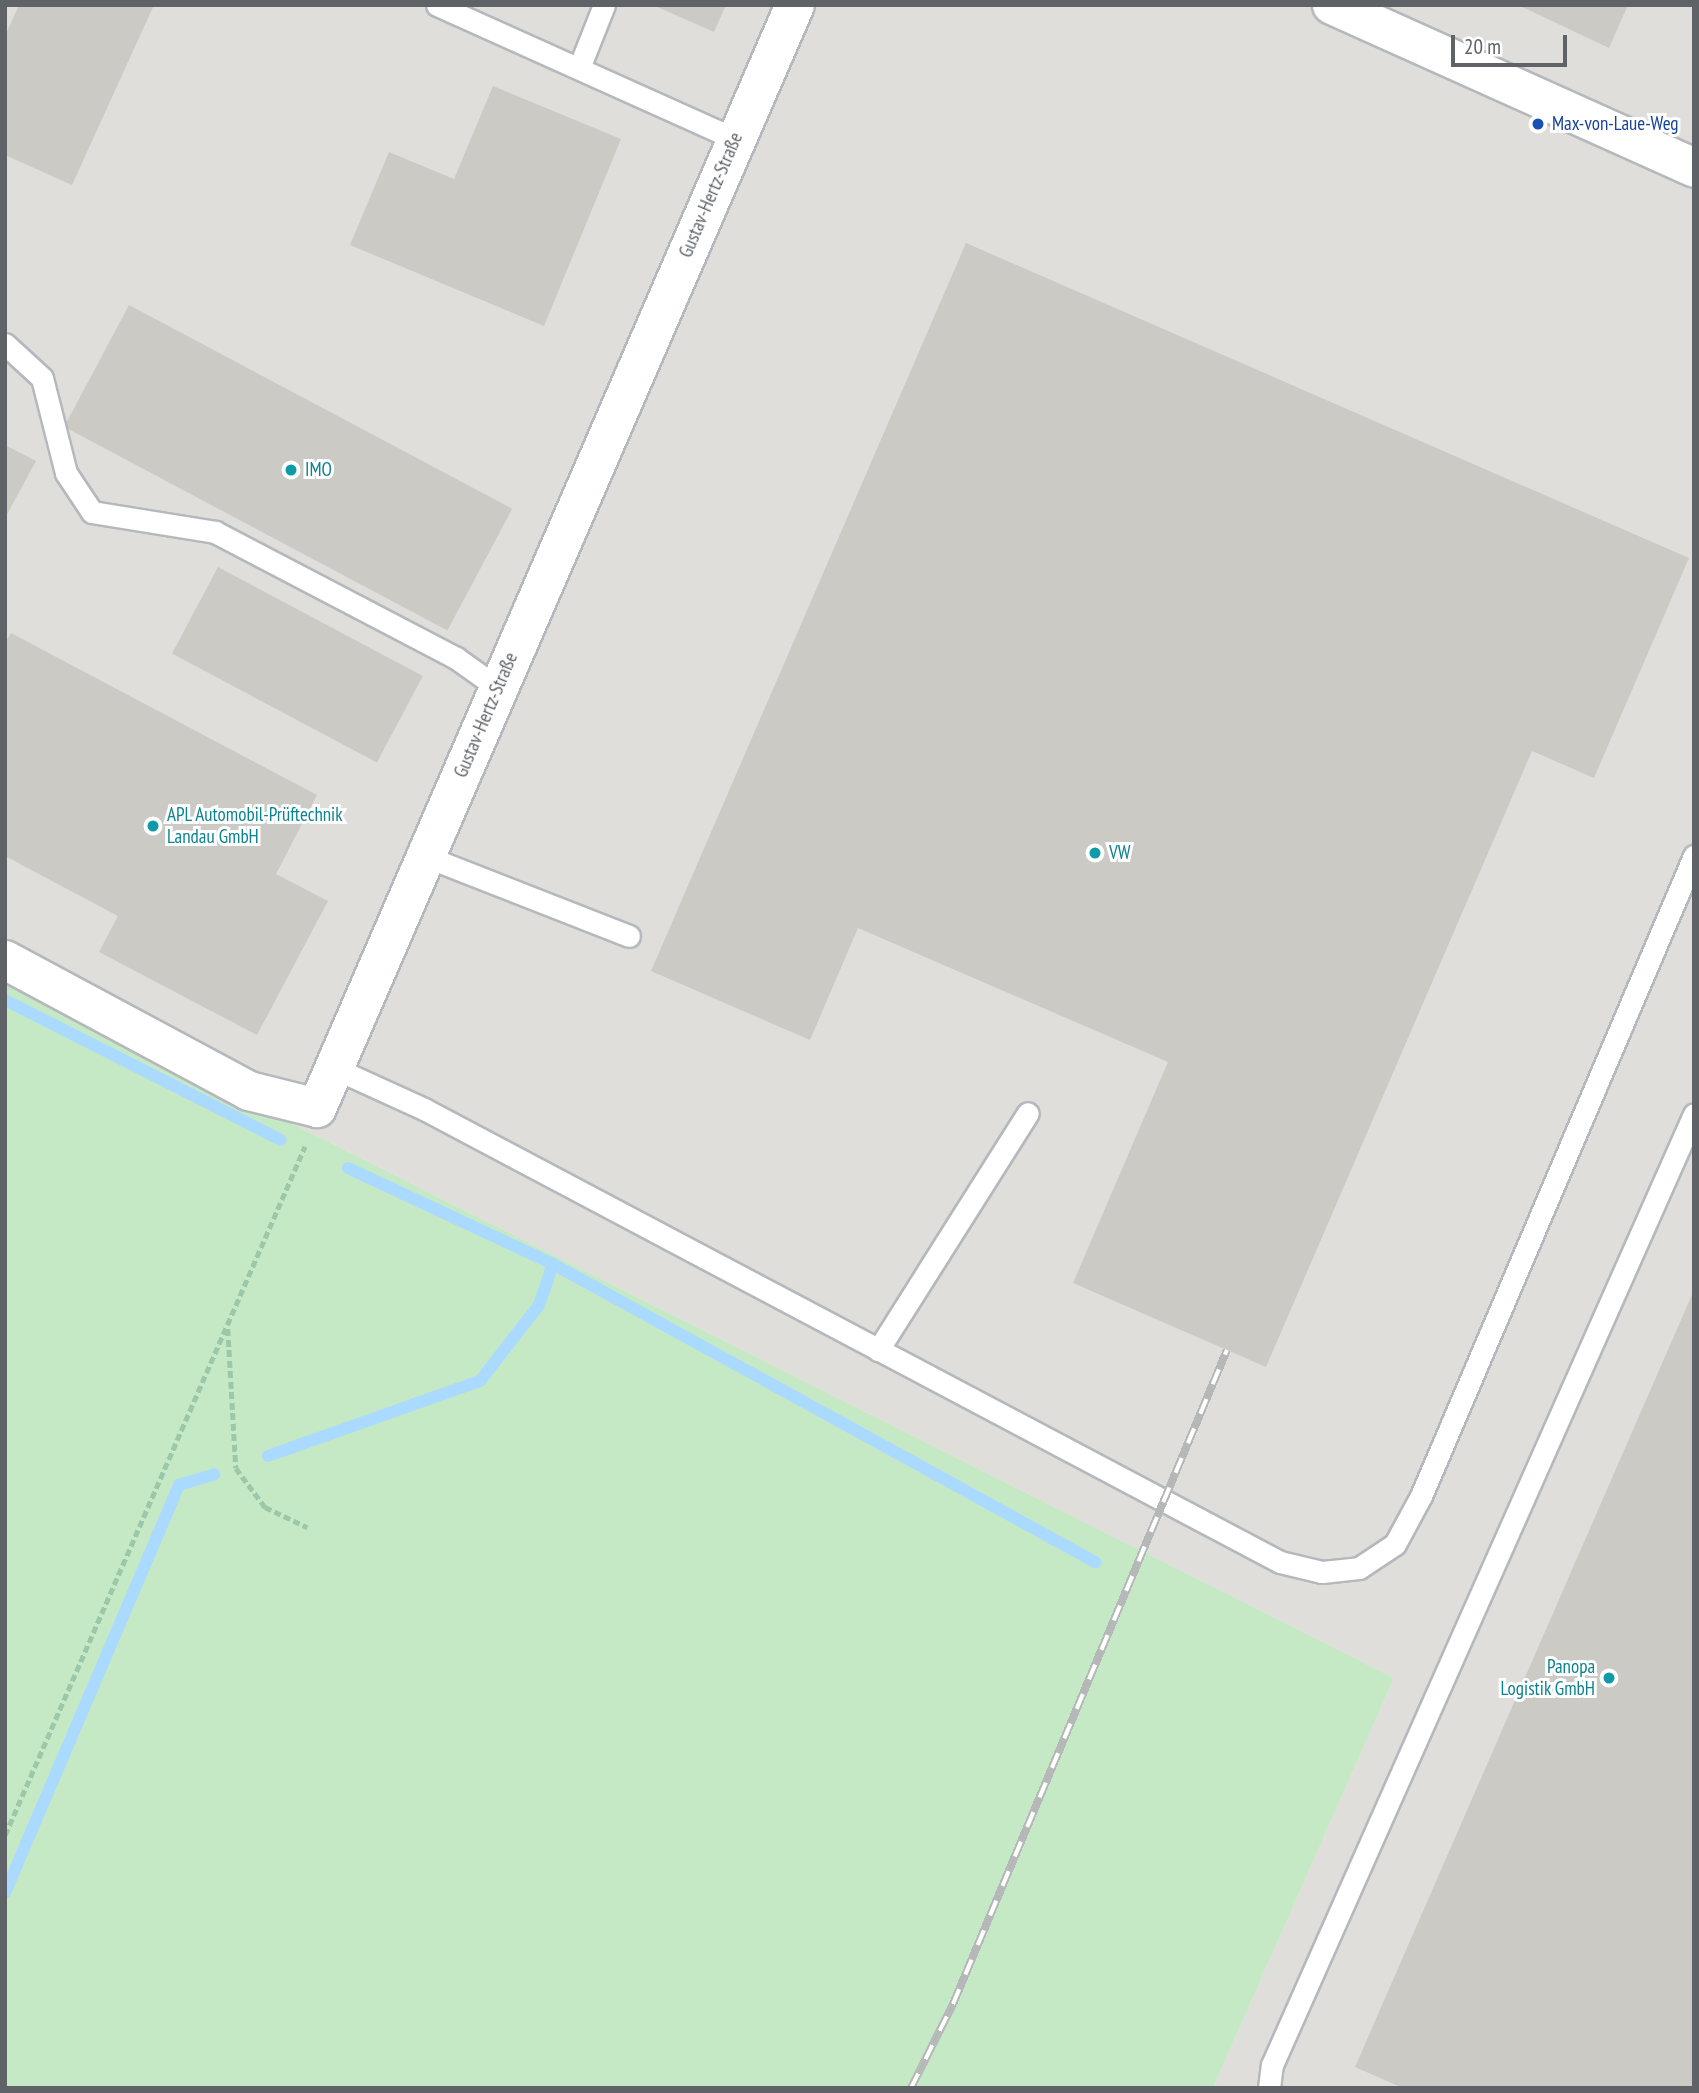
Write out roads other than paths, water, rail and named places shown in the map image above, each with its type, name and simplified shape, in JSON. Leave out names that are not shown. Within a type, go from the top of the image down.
[{"type":"street","name":"Gustav-Hertz-Straße","points":[[5,960],[249,1091],[317,1108],[795,5]]},
{"type":"street","points":[[1332,5],[1694,168]]},
{"type":"lane","points":[[437,5],[735,139]]},
{"type":"lane","points":[[579,68],[604,5]]},
{"type":"lane","points":[[5,344],[42,378],[66,473],[92,512],[215,532],[456,658],[498,688]]},
{"type":"lane","points":[[425,856],[629,936]]},
{"type":"lane","points":[[334,1068],[424,1109],[1280,1562],[1322,1572],[1359,1567],[1395,1544],[1421,1496],[1694,856]]},
{"type":"lane","points":[[878,1350],[1028,1113]]},
{"type":"lane","points":[[1269,2088],[1272,2065],[1694,1114]]},
{"type":"waterway","points":[[5,1000],[281,1140]]},
{"type":"waterway","points":[[348,1168],[553,1264],[1095,1562]]},
{"type":"waterway","points":[[268,1456],[480,1381],[539,1305],[553,1264]]},
{"type":"waterway","points":[[5,1893],[179,1485],[214,1474]]},
{"type":"railway","points":[[911,2088],[953,2004],[1227,1350]]},
{"type":"place","name":"Max-von-Laue-Weg","points":[[1538,124]]},
{"type":"place","name":"IMO","points":[[291,470]]},
{"type":"place","name":"APL Automobil-Prüftechnik Landau GmbH","points":[[153,826]]},
{"type":"place","name":"VW","points":[[1095,853]]},
{"type":"place","name":"Panopa Logistik GmbH","points":[[1609,1678]]}]
